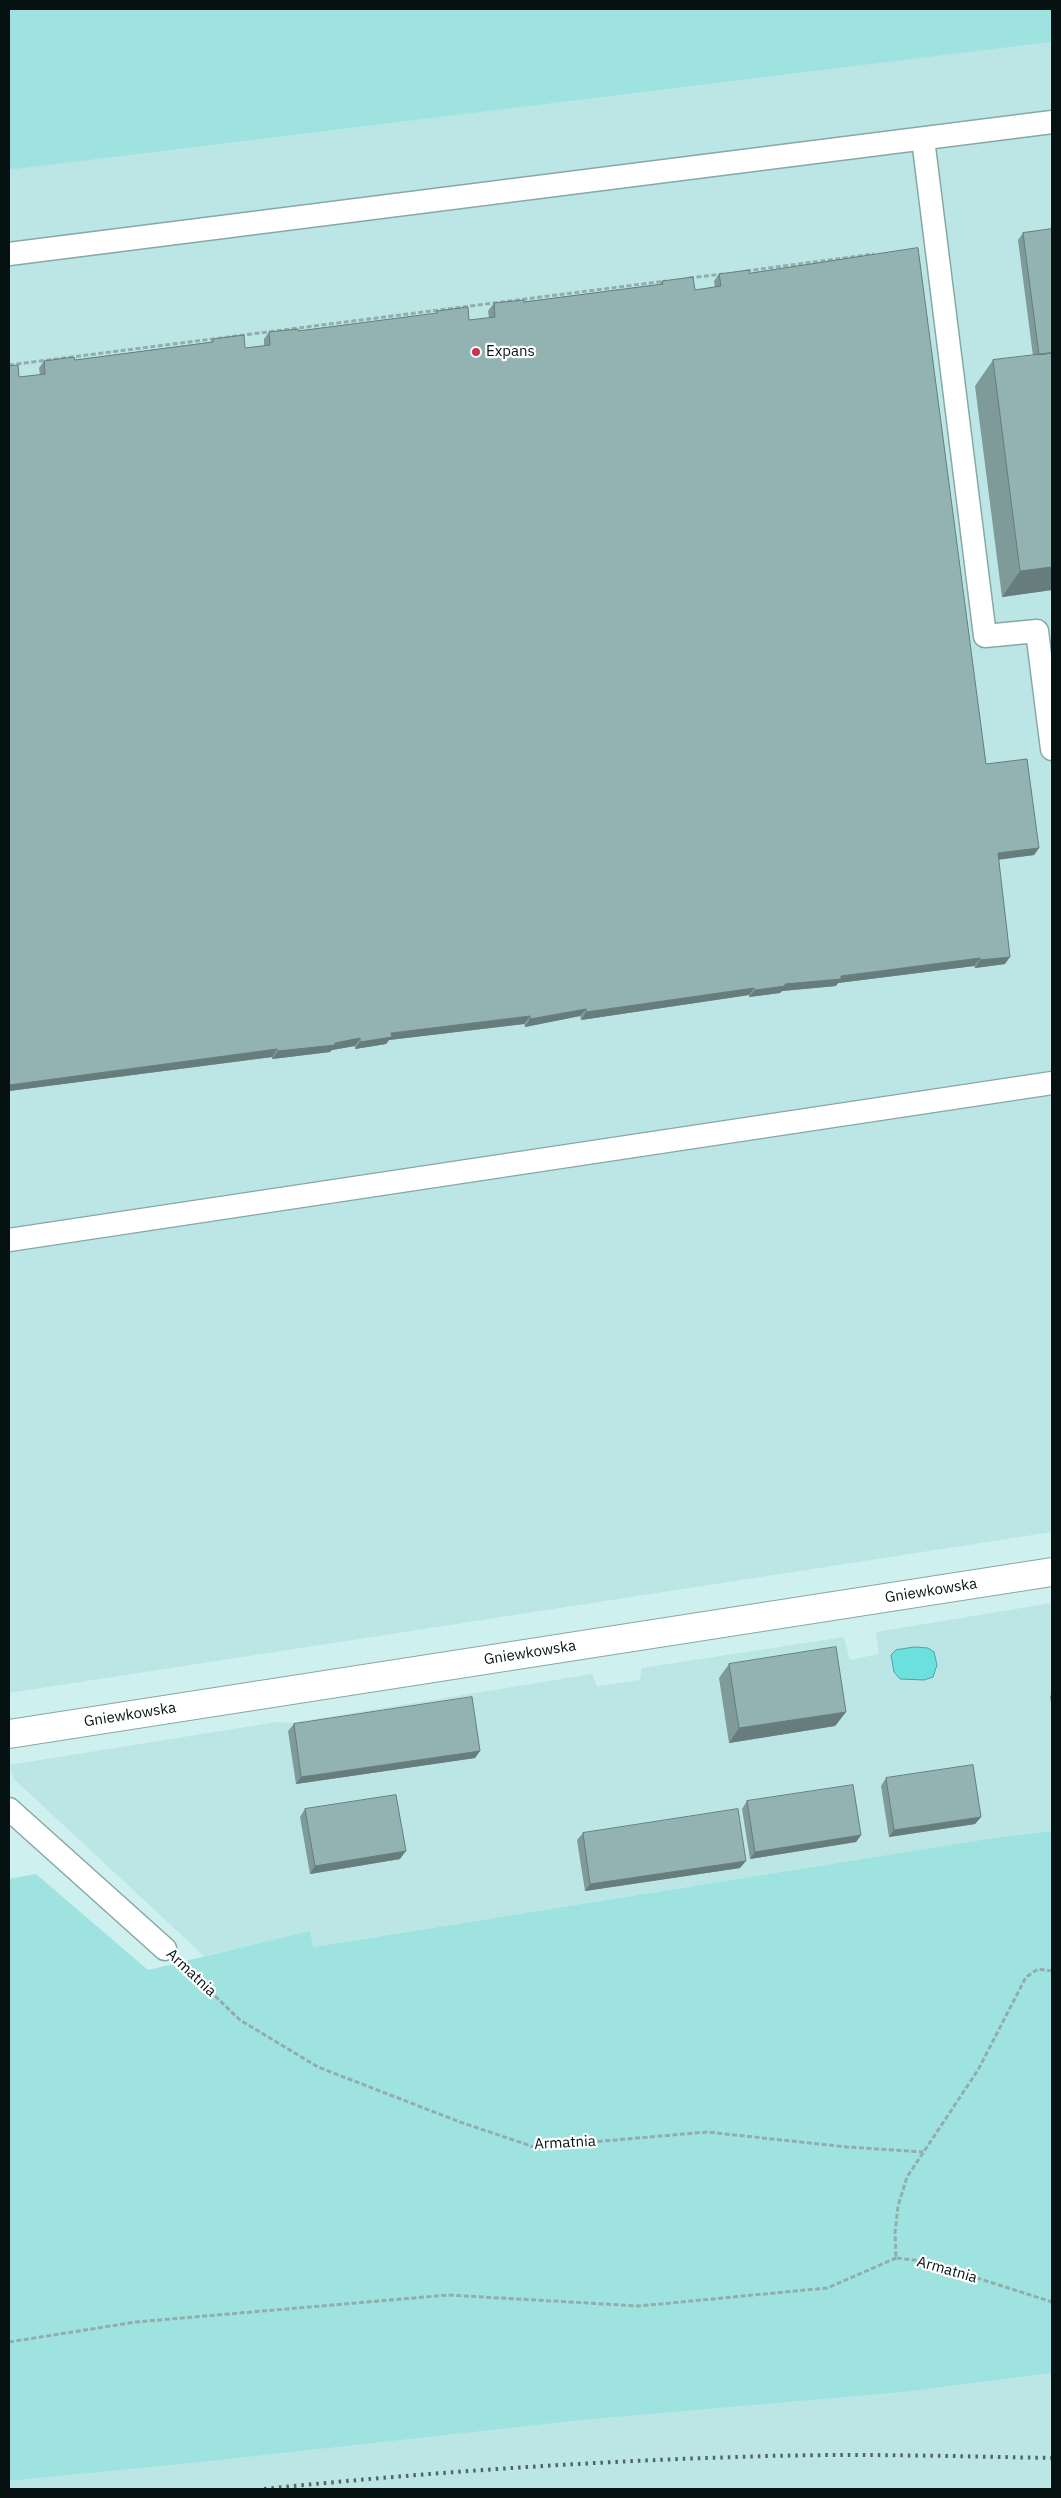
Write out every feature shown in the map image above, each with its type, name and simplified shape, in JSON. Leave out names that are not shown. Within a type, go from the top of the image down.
[{"type":"street","name":"Gniewkowska","points":[[9,1734],[1052,1572]]},
{"type":"lane","points":[[9,254],[1052,122]]},
{"type":"lane","points":[[923,139],[985,636],[1036,631],[1052,749]]},
{"type":"lane","points":[[9,1240],[1052,1084]]},
{"type":"lane","name":"Armatnia","points":[[9,1809],[165,1949]]},
{"type":"path","points":[[739,272],[877,254]]},
{"type":"path","points":[[680,279],[729,273]]},
{"type":"path","points":[[9,365],[670,280]]},
{"type":"path","name":"Armatnia","points":[[165,1949],[240,2020],[318,2067],[460,2122],[534,2147],[707,2132],[923,2152],[907,2177],[898,2206],[895,2233],[896,2258],[924,2261],[1052,2302]]},
{"type":"path","points":[[923,2152],[978,2070],[1026,1977],[1038,1969],[1052,1971]]},
{"type":"path","points":[[9,2342],[136,2322],[448,2295],[639,2306],[827,2288],[896,2258]]},
{"type":"shaded area","points":[[9,9],[1052,9],[1052,42],[9,170]]},
{"type":"shaded area","points":[[1052,42],[1052,1532],[9,1693],[9,170]]},
{"type":"shaded area","points":[[1052,1603],[1052,1831],[993,1838],[312,1947],[310,1932],[204,1956],[14,1779],[9,1765],[277,1722],[291,1723],[592,1674],[597,1686],[640,1680],[642,1668],[844,1637],[850,1660],[879,1654],[876,1632]]},
{"type":"shaded area","points":[[915,1647],[928,1648],[934,1652],[937,1665],[933,1677],[924,1680],[900,1679],[894,1672],[891,1655],[896,1650]]},
{"type":"shaded area","points":[[1052,1831],[1052,2373],[905,2392],[583,2420],[203,2462],[9,2481],[9,1879],[36,1874],[148,1970],[310,1931],[313,1947],[993,1838]]},
{"type":"shaded area","points":[[1052,2373],[1052,2489],[9,2489],[9,2481],[203,2462],[583,2420],[905,2392]]},
{"type":"building","points":[[1052,229],[1052,353],[1039,355],[1023,233]]},
{"type":"building","points":[[918,248],[986,764],[1027,759],[1039,848],[998,853],[1010,957],[980,960],[980,958],[841,976],[841,979],[785,984],[785,986],[755,990],[754,988],[586,1012],[586,1009],[530,1019],[530,1016],[391,1033],[392,1037],[360,1042],[360,1038],[335,1043],[335,1045],[278,1051],[277,1049],[9,1085],[9,366],[18,365],[19,377],[45,374],[44,361],[74,357],[75,360],[213,342],[213,339],[244,335],[245,348],[270,345],[269,332],[298,329],[298,331],[437,313],[437,311],[468,307],[469,320],[495,317],[494,303],[524,300],[524,302],[663,284],[662,281],[693,277],[695,290],[721,286],[719,274],[749,270],[749,273]]},
{"type":"building","points":[[1052,353],[1052,567],[1020,571],[993,360]]},
{"type":"building","points":[[836,1647],[846,1712],[739,1728],[729,1664]]},
{"type":"building","points":[[472,1697],[480,1751],[301,1777],[294,1724]]},
{"type":"building","points":[[973,1765],[981,1817],[894,1830],[886,1778]]},
{"type":"building","points":[[853,1785],[861,1835],[755,1852],[747,1801]]},
{"type":"building","points":[[396,1795],[406,1851],[315,1866],[305,1809]]},
{"type":"building","points":[[738,1809],[746,1861],[590,1884],[583,1833]]},
{"type":"railway","points":[[264,2489],[499,2469],[676,2459],[854,2455],[1052,2458]]},
{"type":"place","name":"Expans","points":[[476,352]]}]
